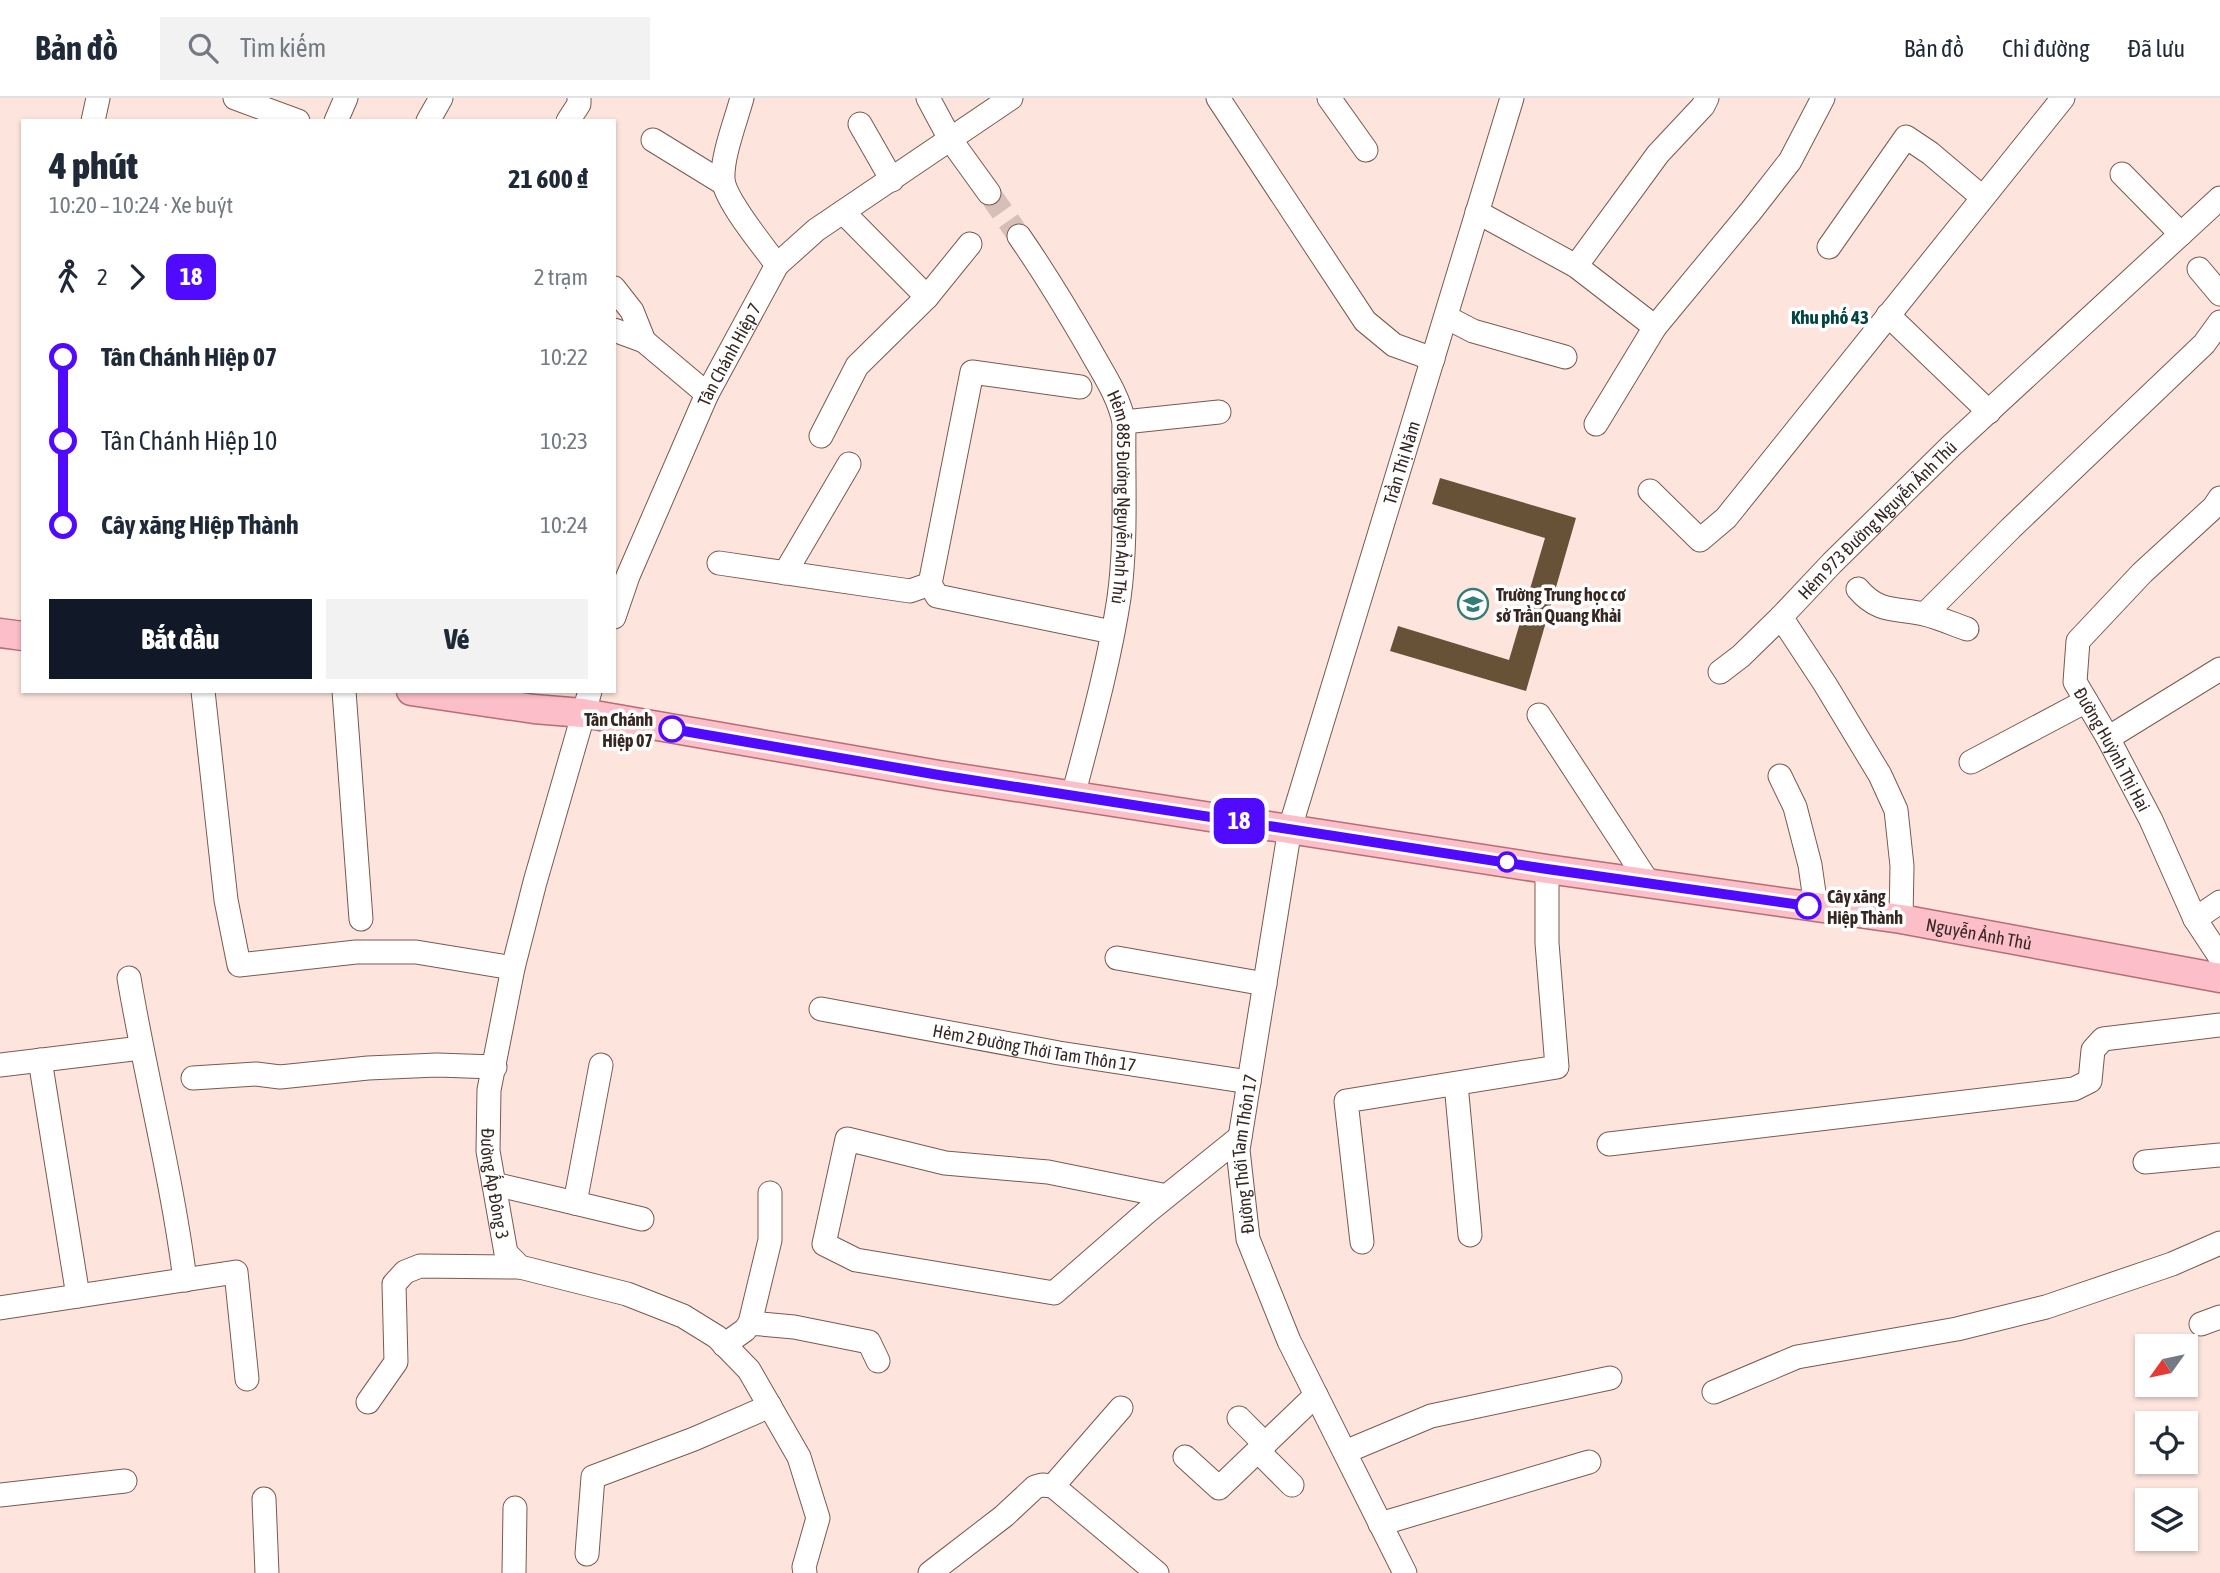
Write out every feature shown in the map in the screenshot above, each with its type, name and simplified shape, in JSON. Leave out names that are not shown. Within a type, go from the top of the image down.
[{"type":"main road","points":[[0,633],[21,636]]},
{"type":"main road","name":"Nguyễn Ảnh Thủ","points":[[425,693],[534,709],[587,702],[925,773],[1547,869],[1901,919],[2220,978]]},
{"type":"street","points":[[93,119],[98,98]]},
{"type":"street","points":[[235,98],[259,114],[287,119]]},
{"type":"street","points":[[336,119],[346,98]]},
{"type":"street","points":[[429,119],[442,98]]},
{"type":"street","points":[[569,119],[579,104],[579,98]]},
{"type":"street","points":[[723,183],[724,166],[742,98]]},
{"type":"street","points":[[928,98],[950,139],[989,193]]},
{"type":"street","name":"Tân Chánh Hiệp 7","points":[[616,611],[628,576],[707,394],[777,265],[816,230],[1011,98]]},
{"type":"street","points":[[1218,98],[1365,321],[1394,345],[1433,359]]},
{"type":"street","points":[[1329,98],[1366,150]]},
{"type":"street","name":"Trần Thị Năm","points":[[1290,828],[1512,98]]},
{"type":"street","points":[[1576,265],[1658,154],[1703,106],[1707,98]]},
{"type":"street","points":[[1597,424],[1655,327],[1790,161],[1823,98]]},
{"type":"street","points":[[1650,491],[1700,540],[1726,518],[2063,98]]},
{"type":"street","points":[[860,124],[892,180]]},
{"type":"street","points":[[1829,247],[1906,137],[1930,153],[1982,197]]},
{"type":"street","points":[[653,140],[723,183],[742,216],[777,265]]},
{"type":"street","points":[[2122,174],[2181,234]]},
{"type":"street","name":"Hẻm 973 Đường Nguyễn Ảnh Thủ","points":[[1720,672],[1782,617],[1832,562],[1989,412],[2220,198]]},
{"type":"street","points":[[843,212],[927,297]]},
{"type":"street","points":[[1477,212],[1576,265],[1655,327]]},
{"type":"street","name":"Hẻm 885 Đường Nguyễn Ảnh Thủ","points":[[1019,236],[1057,293],[1112,388],[1121,406],[1124,422],[1125,527],[1119,598],[1094,715],[1073,796]]},
{"type":"street","points":[[821,436],[857,366],[927,297],[970,244]]},
{"type":"street","points":[[2199,269],[2220,294]]},
{"type":"street","points":[[616,291],[632,311],[644,341]]},
{"type":"street","points":[[1888,315],[1989,412]]},
{"type":"street","points":[[1446,317],[1473,331],[1565,357]]},
{"type":"street","points":[[1925,614],[2204,344],[2220,321]]},
{"type":"street","points":[[616,331],[644,341],[707,394]]},
{"type":"street","points":[[1080,387],[972,372],[930,584],[937,596],[1112,632]]},
{"type":"street","points":[[1124,422],[1219,412]]},
{"type":"street","points":[[785,573],[849,464]]},
{"type":"street","name":"Đường Huỳnh Thị Hai","points":[[2220,498],[2214,507],[2142,573],[2078,641],[2075,682],[2151,820],[2195,919],[2220,957]]},
{"type":"street","points":[[719,563],[910,591],[930,584]]},
{"type":"street","points":[[1858,589],[1867,600],[1881,608],[1925,614],[1967,629]]},
{"type":"street","points":[[1782,617],[1873,764],[1896,810],[1902,866],[1901,919]]},
{"type":"street","points":[[2108,738],[2220,668]]},
{"type":"street","points":[[203,693],[226,900],[239,965],[356,952],[416,952],[513,968]]},
{"type":"street","points":[[344,693],[361,919]]},
{"type":"street","points":[[1971,762],[2086,701]]},
{"type":"street","name":"Đường Ấp Đông 3","points":[[520,1267],[506,1254],[488,1151],[489,1090],[513,968],[587,702]]},
{"type":"street","points":[[1539,715],[1648,882]]},
{"type":"street","points":[[1780,776],[1795,807],[1810,865],[1815,907]]},
{"type":"street","name":"Đường Thới Tam Thôn 17","points":[[1290,828],[1238,1150],[1248,1239],[1289,1341],[1405,1573]]},
{"type":"street","points":[[1362,1242],[1346,1101],[1557,1067],[1547,943],[1547,869]]},
{"type":"street","points":[[2195,919],[2220,902]]},
{"type":"street","points":[[1118,958],[1265,984]]},
{"type":"street","points":[[129,978],[141,1048],[177,1215],[185,1280]]},
{"type":"street","name":"Hẻm 2 Đường Thới Tam Thôn 17","points":[[821,1009],[1059,1053],[1249,1082]]},
{"type":"street","points":[[1609,1144],[2074,1089],[2090,1082],[2093,1050],[2104,1039],[2220,1025]]},
{"type":"street","points":[[0,1065],[141,1048]]},
{"type":"street","points":[[40,1060],[78,1296]]},
{"type":"street","points":[[193,1078],[256,1074],[280,1077],[368,1068],[437,1065],[495,1067]]},
{"type":"street","points":[[575,1203],[601,1065]]},
{"type":"street","points":[[1456,1084],[1470,1235]]},
{"type":"street","points":[[1167,1196],[1048,1172],[944,1163],[848,1139],[824,1244],[856,1260],[1054,1293],[1240,1137]]},
{"type":"street","points":[[2145,1162],[2220,1155]]},
{"type":"street","points":[[494,1184],[642,1219]]},
{"type":"street","points":[[724,1345],[745,1330],[750,1323],[771,1240],[770,1193]]},
{"type":"street","points":[[1714,1392],[1797,1357],[1957,1329],[2046,1307],[2172,1264],[2220,1243]]},
{"type":"street","points":[[368,1402],[396,1362],[394,1284],[405,1272],[420,1266],[520,1267],[628,1294],[683,1316],[717,1337],[749,1370],[799,1457],[818,1518],[804,1567],[805,1573]]},
{"type":"street","points":[[0,1308],[236,1272],[247,1379]]},
{"type":"street","points":[[750,1323],[794,1327],[869,1342],[878,1361]]},
{"type":"street","points":[[1345,1452],[1431,1416],[1610,1378]]},
{"type":"street","points":[[1185,1457],[1219,1488],[1316,1395]]},
{"type":"street","points":[[587,1554],[593,1477],[694,1439],[770,1406]]},
{"type":"street","points":[[1053,1486],[1121,1408]]},
{"type":"street","points":[[1239,1418],[1292,1485]]},
{"type":"street","points":[[1380,1524],[1589,1462]]},
{"type":"street","points":[[0,1495],[125,1481]]},
{"type":"street","points":[[930,1573],[1042,1485],[1053,1486],[1157,1573]]},
{"type":"street","points":[[264,1499],[267,1573]]},
{"type":"street","points":[[514,1508],[514,1573]]},
{"type":"building","points":[[1440,478],[1576,518],[1526,691],[1390,651],[1398,626],[1509,660],[1545,538],[1432,504]]},
{"type":"tunnel","points":[[989,193],[1019,236]]},
{"type":"bus line","name":"18","points":[[672,729],[939,775],[1547,869],[1808,906]]},
{"type":"place","name":"Trường Trung học cơ sở Trần Quang Khải","points":[[1473,604]]},
{"type":"place","name":"Tân Chánh Hiệp 07","points":[[672,729]]},
{"type":"place","name":"Cây xăng Hiệp Thành","points":[[1808,906]]},
{"type":"district","name":"Khu phố 43","points":[[1830,317]]}]
